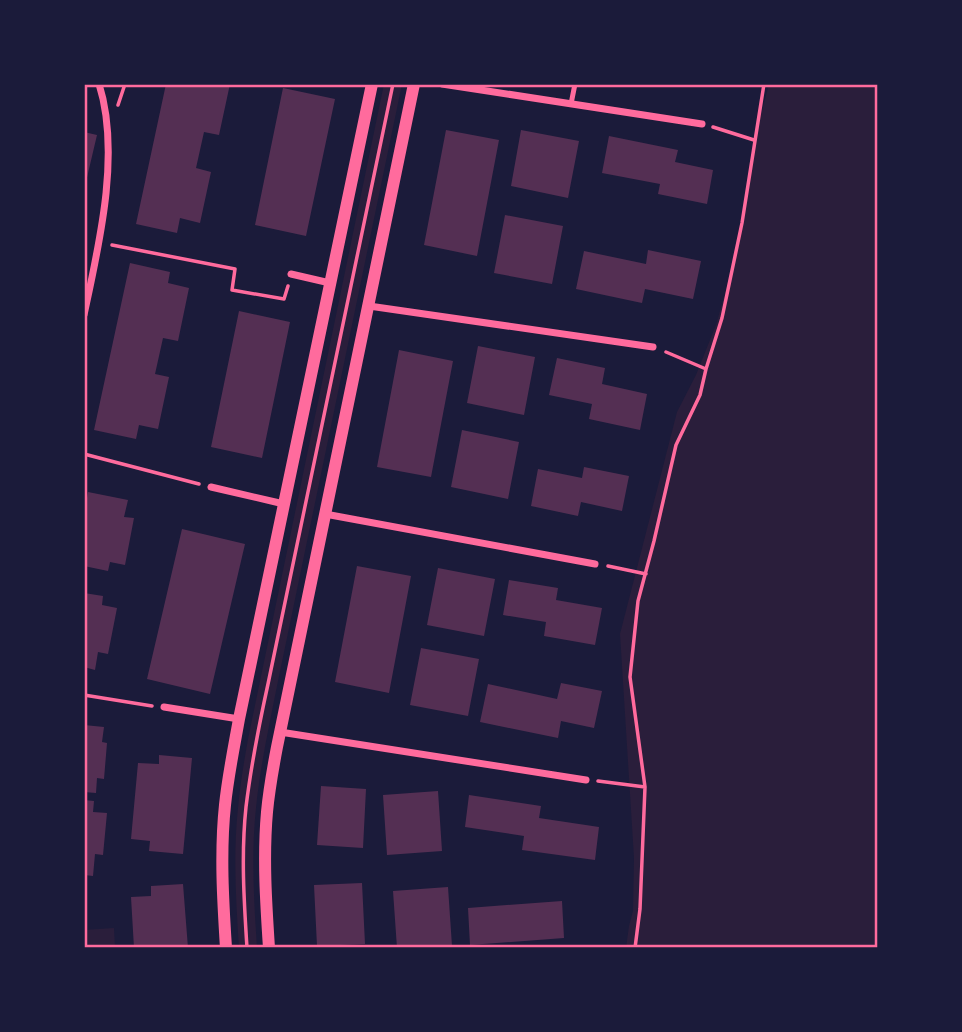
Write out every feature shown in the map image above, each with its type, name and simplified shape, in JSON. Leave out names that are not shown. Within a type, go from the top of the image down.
[{"type":"street","points":[[84,315],[99,242],[107,176],[108,131],[99,84]]},
{"type":"street","points":[[226,948],[224,826],[230,772],[372,84]]},
{"type":"street","points":[[269,948],[266,837],[280,732],[414,84]]},
{"type":"street","points":[[442,84],[702,124]]},
{"type":"street","points":[[291,274],[330,283]]},
{"type":"street","points":[[369,306],[653,346]]},
{"type":"street","points":[[211,487],[284,504]]},
{"type":"street","points":[[325,514],[595,564]]},
{"type":"street","points":[[164,708],[239,719]]},
{"type":"street","points":[[280,732],[586,780]]},
{"type":"lane","points":[[571,104],[575,84]]},
{"type":"path","points":[[247,948],[244,836],[250,775],[393,84]]},
{"type":"path","points":[[635,948],[640,909],[645,787],[630,677],[639,601],[676,445],[700,395],[722,318],[742,223],[764,84]]},
{"type":"path","points":[[702,124],[754,140]]},
{"type":"path","points":[[99,242],[235,269],[232,290],[284,299],[291,274]]},
{"type":"path","points":[[653,346],[706,369]]},
{"type":"path","points":[[84,454],[211,487]]},
{"type":"path","points":[[595,564],[646,574]]},
{"type":"path","points":[[84,695],[164,708]]},
{"type":"path","points":[[586,780],[645,787]]},
{"type":"shaded area","points":[[384,84],[402,84],[262,762],[254,843],[257,948],[239,948],[236,843],[245,756]]},
{"type":"shaded area","points":[[769,84],[878,84],[878,948],[626,948],[633,911],[634,858],[620,634],[677,412],[696,375],[716,325],[738,247],[754,141]]},
{"type":"shaded area","points":[[114,928],[115,948],[84,948],[84,930]]},
{"type":"building","points":[[166,84],[230,84],[219,135],[204,132],[196,168],[211,172],[200,223],[180,218],[177,233],[136,224]]},
{"type":"building","points":[[283,88],[335,99],[306,236],[255,225]]},
{"type":"building","points":[[446,130],[499,140],[477,256],[424,245]]},
{"type":"building","points":[[521,130],[579,141],[568,198],[511,186]]},
{"type":"building","points":[[84,132],[97,135],[85,186],[84,186]]},
{"type":"building","points":[[609,136],[678,150],[675,162],[713,170],[707,204],[658,194],[660,184],[602,173]]},
{"type":"building","points":[[505,215],[563,226],[552,284],[494,273]]},
{"type":"building","points":[[648,250],[701,261],[693,299],[645,289],[642,303],[576,289],[584,251],[646,264]]},
{"type":"building","points":[[130,263],[170,272],[168,283],[189,288],[178,341],[163,338],[155,374],[169,377],[158,429],[139,425],[136,439],[94,430]]},
{"type":"building","points":[[239,311],[290,322],[262,458],[211,447]]},
{"type":"building","points":[[478,346],[535,357],[524,415],[467,403]]},
{"type":"building","points":[[399,350],[453,361],[431,477],[377,467]]},
{"type":"building","points":[[557,358],[605,368],[602,384],[647,394],[640,430],[589,419],[592,404],[549,395]]},
{"type":"building","points":[[462,430],[519,442],[508,499],[451,487]]},
{"type":"building","points":[[584,467],[629,476],[622,511],[581,502],[578,516],[531,506],[538,469],[582,478]]},
{"type":"building","points":[[88,492],[128,500],[124,517],[134,518],[125,565],[110,562],[108,571],[84,566],[84,515]]},
{"type":"building","points":[[182,529],[245,544],[210,694],[147,679]]},
{"type":"building","points":[[357,566],[411,576],[389,693],[335,682]]},
{"type":"building","points":[[438,568],[495,579],[484,636],[427,625]]},
{"type":"building","points":[[509,580],[558,588],[556,600],[602,608],[595,645],[544,636],[546,622],[503,615]]},
{"type":"building","points":[[84,593],[103,596],[102,605],[117,608],[108,654],[98,652],[95,670],[84,667]]},
{"type":"building","points":[[421,648],[479,659],[468,716],[410,705]]},
{"type":"building","points":[[561,683],[602,691],[594,728],[561,721],[558,738],[480,722],[488,684],[557,699]]},
{"type":"building","points":[[84,725],[104,727],[102,742],[107,743],[104,779],[97,778],[96,793],[84,792]]},
{"type":"building","points":[[159,755],[192,758],[183,854],[149,851],[150,841],[131,839],[138,763],[159,764]]},
{"type":"building","points":[[321,786],[366,789],[363,848],[317,845]]},
{"type":"building","points":[[438,791],[442,851],[387,855],[383,795]]},
{"type":"building","points":[[469,795],[541,806],[539,818],[599,827],[595,860],[522,850],[524,836],[465,827]]},
{"type":"building","points":[[84,800],[94,801],[93,812],[107,813],[103,855],[95,854],[93,876],[84,875]]},
{"type":"building","points":[[362,883],[365,944],[317,946],[314,885]]},
{"type":"building","points":[[183,884],[188,948],[134,948],[131,897],[151,896],[151,886]]},
{"type":"building","points":[[448,887],[452,946],[397,948],[393,891]]},
{"type":"building","points":[[562,901],[564,938],[470,945],[468,908]]}]
